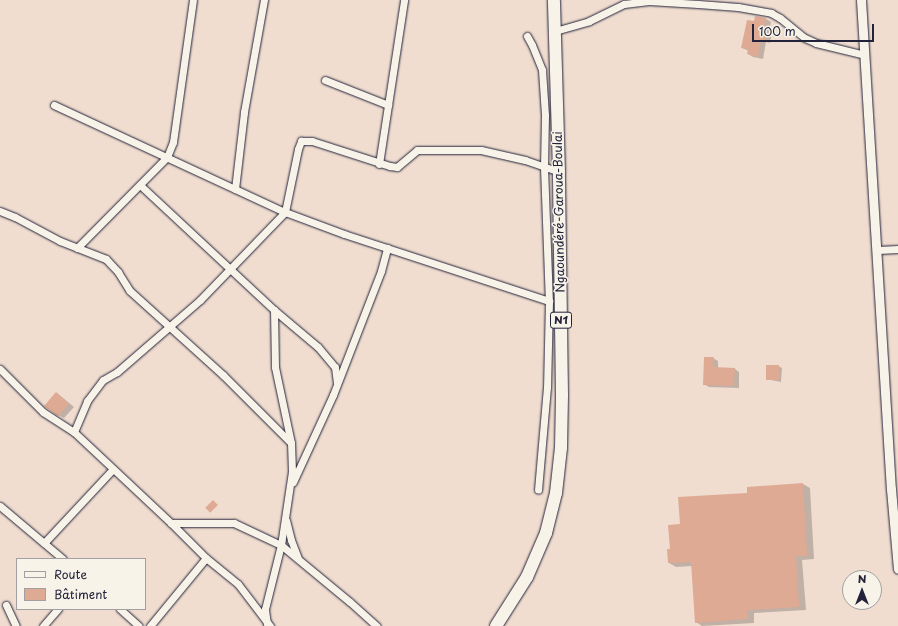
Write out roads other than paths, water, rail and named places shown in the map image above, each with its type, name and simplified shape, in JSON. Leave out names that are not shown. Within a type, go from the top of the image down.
[{"type":"highway","name":"Ngaoundéré-Garoua-Boulai","points":[[496,626],[527,577],[546,533],[556,493],[560,448],[562,395],[559,172],[554,0]]},
{"type":"street","points":[[77,248],[167,157],[173,142],[193,0]]},
{"type":"street","points":[[235,188],[244,112],[264,0]]},
{"type":"street","points":[[379,164],[404,0]]},
{"type":"street","points":[[861,0],[895,488],[898,569]]},
{"type":"street","points":[[555,31],[590,21],[624,4],[635,2],[725,6],[771,14],[780,18],[805,38],[816,43],[865,55]]},
{"type":"street","points":[[527,36],[538,57],[544,83],[544,167],[549,300],[547,387],[538,490]]},
{"type":"street","points":[[326,80],[388,105]]},
{"type":"street","points":[[54,105],[285,212],[387,248],[549,300]]},
{"type":"street","points":[[74,432],[87,401],[103,380],[117,372],[200,300],[285,212],[301,141],[312,141],[379,164],[397,166],[417,150],[481,150],[524,160],[559,172]]},
{"type":"street","points":[[140,185],[229,269],[322,352],[334,367],[337,383]]},
{"type":"street","points":[[0,211],[60,241],[106,259],[118,272],[130,291],[223,375],[291,443]]},
{"type":"street","points":[[288,491],[337,383],[381,271],[387,248]]},
{"type":"street","points":[[878,250],[898,249]]},
{"type":"street","points":[[547,262],[560,251]]},
{"type":"street","points":[[268,625],[265,609],[281,545],[292,471],[291,443],[275,367],[274,310]]},
{"type":"street","points":[[0,369],[43,412],[74,432],[206,558],[238,584],[268,625]]},
{"type":"street","points":[[44,543],[113,469]]},
{"type":"street","points":[[0,506],[62,558]]},
{"type":"street","points":[[285,516],[291,540],[298,559]]},
{"type":"street","points":[[171,523],[234,523],[281,545],[377,626]]},
{"type":"street","points":[[150,626],[206,558]]},
{"type":"street","points":[[6,605],[16,626]]},
{"type":"street","points":[[43,626],[57,610]]},
{"type":"street","points":[[121,610],[139,626]]}]
